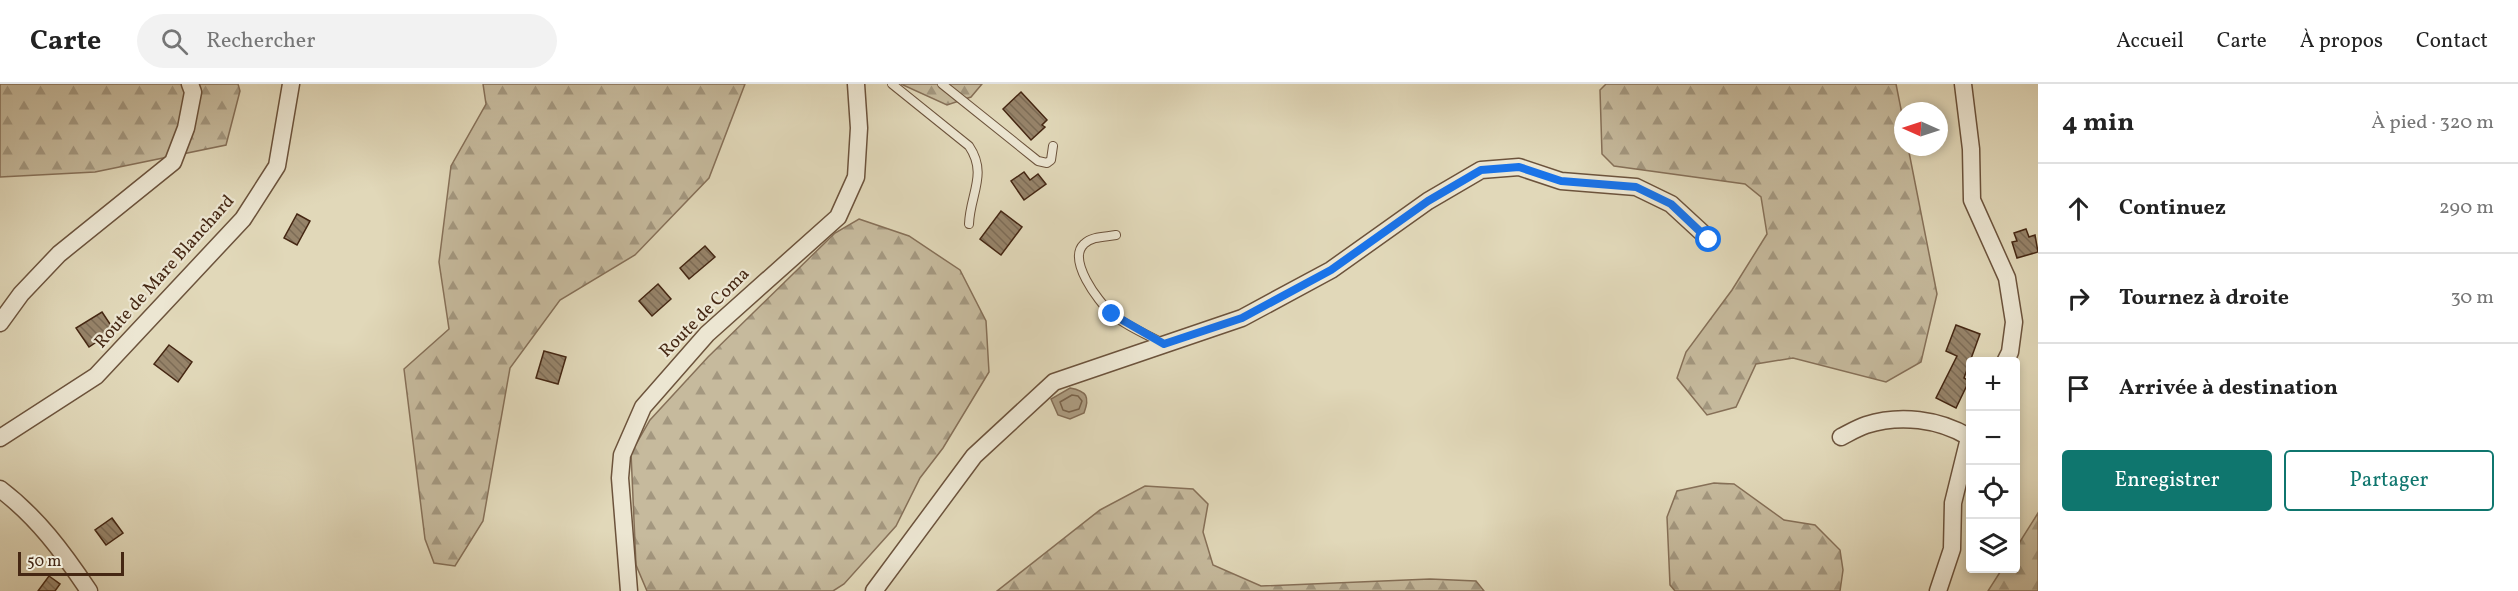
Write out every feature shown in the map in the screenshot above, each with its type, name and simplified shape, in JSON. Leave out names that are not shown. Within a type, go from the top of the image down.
[{"type":"street","points":[[0,322],[21,294],[59,254],[173,162],[186,128],[193,92],[190,84]]},
{"type":"street","name":"Route de Mare Blanchard","points":[[0,438],[96,376],[243,219],[277,166],[291,84]]},
{"type":"street","name":"Route de Coma","points":[[629,591],[621,467],[622,456],[643,407],[707,334],[838,217],[856,177],[860,128],[856,84]]},
{"type":"street","points":[[1963,84],[1971,149],[1972,200],[2007,278],[2014,322],[2008,357]]},
{"type":"street","points":[[874,591],[974,456],[1054,382],[1242,318],[1331,270],[1428,201],[1481,170],[1519,167],[1561,181],[1636,187],[1671,204],[1709,240]]},
{"type":"street","points":[[1841,438],[1866,425],[1903,419],[1941,424],[1966,433]]},
{"type":"street","points":[[1938,591],[1952,549],[1953,503],[1966,451]]},
{"type":"street","points":[[0,489],[20,503],[54,540],[89,591]]},
{"type":"lane","points":[[892,84],[969,146],[976,157],[979,171],[969,224]]},
{"type":"lane","points":[[942,84],[1038,161],[1047,163],[1051,160],[1053,146]]},
{"type":"lane","points":[[1116,235],[1093,239],[1083,244],[1079,255],[1083,272],[1093,293],[1112,314],[1164,344]]},
{"type":"green space","points":[[0,84],[238,84],[240,91],[226,145],[95,172],[0,177]]},
{"type":"green space","points":[[483,84],[745,84],[709,178],[635,255],[560,300],[510,368],[483,521],[455,566],[434,563],[425,539],[404,369],[449,329],[439,262],[451,166],[486,104]]},
{"type":"green space","points":[[901,84],[982,84],[971,97],[947,105]]},
{"type":"green space","points":[[1606,84],[1896,84],[1900,102],[1894,102],[1894,156],[1910,156],[1937,294],[1921,362],[1886,382],[1793,358],[1756,364],[1736,407],[1707,415],[1677,378],[1686,352],[1732,290],[1767,234],[1761,197],[1745,184],[1614,166],[1602,154],[1600,90]]},
{"type":"green space","points":[[859,219],[909,236],[960,270],[986,321],[989,372],[943,448],[920,478],[896,526],[844,584],[833,591],[647,591],[636,565],[631,453],[650,420],[708,357],[835,233]]},
{"type":"green space","points":[[1714,483],[1734,484],[1784,520],[1815,525],[1840,550],[1843,570],[1840,591],[1675,591],[1670,585],[1667,517],[1677,491]]},
{"type":"green space","points":[[1145,486],[1193,489],[1208,504],[1203,532],[1213,565],[1261,586],[1430,579],[1476,581],[1484,591],[997,591],[1100,510]]},
{"type":"green space","points":[[2038,513],[2038,591],[1988,591],[1999,573],[2020,573],[2020,542]]},
{"type":"water","points":[[1070,388],[1083,393],[1087,403],[1084,413],[1070,419],[1058,415],[1051,399]]},
{"type":"building","points":[[1021,92],[1047,120],[1042,125],[1045,127],[1031,140],[1003,109]]},
{"type":"building","points":[[1024,172],[1030,180],[1038,174],[1046,184],[1024,200],[1011,181]]},
{"type":"building","points":[[1001,211],[1022,227],[1001,255],[980,239]]},
{"type":"building","points":[[297,214],[310,221],[297,245],[284,238]]},
{"type":"building","points":[[2026,229],[2029,237],[2035,235],[2038,252],[2017,258],[2012,242],[2017,241],[2014,233]]},
{"type":"building","points":[[705,246],[715,257],[689,279],[680,268]]},
{"type":"building","points":[[658,284],[671,299],[652,316],[639,301]]},
{"type":"building","points":[[102,312],[114,330],[89,347],[76,328]]},
{"type":"building","points":[[1956,325],[1980,334],[1972,357],[1966,357],[1964,378],[1966,387],[1956,408],[1936,398],[1957,356],[1946,351]]},
{"type":"building","points":[[169,345],[192,362],[178,382],[154,364]]},
{"type":"building","points":[[544,351],[566,357],[558,384],[536,378]]},
{"type":"building","points":[[112,518],[123,533],[106,545],[95,530]]},
{"type":"building","points":[[49,576],[60,584],[55,591],[38,591]]},
{"type":"route","points":[[1112,314],[1164,344],[1242,318],[1331,270],[1428,201],[1481,170],[1519,167],[1561,181],[1636,187],[1671,204],[1709,240]]}]
